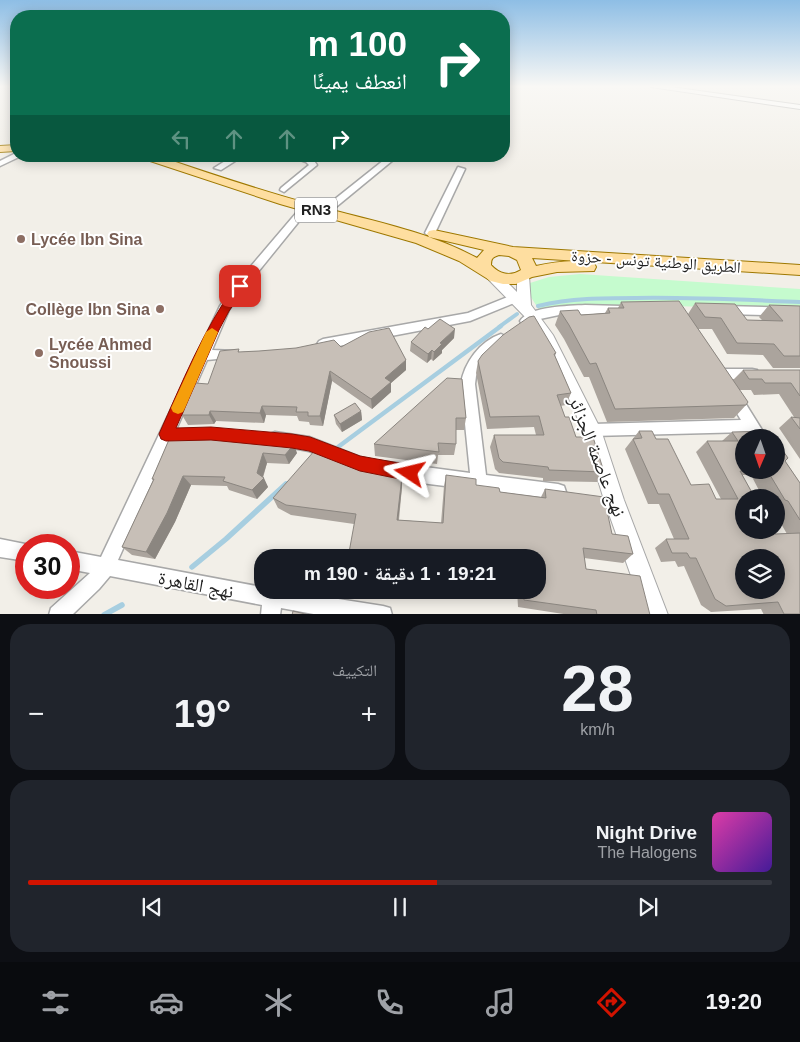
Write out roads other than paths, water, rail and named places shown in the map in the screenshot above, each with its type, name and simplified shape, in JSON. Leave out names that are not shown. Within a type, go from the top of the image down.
[{"type":"main road","name":"الطريق الوطنية تونس - حزوة","points":[[164,162],[306,207],[510,251],[715,270],[800,281]]},
{"type":"main road","name":"الطريق الوطنية تونس - حزوة","points":[[199,162],[333,205],[354,216],[446,248],[489,272]]},
{"type":"main road","name":"RN3","points":[[510,251],[488,253],[483,260],[489,272],[511,279],[525,275]]},
{"type":"main road","points":[[510,251],[525,259],[529,269],[525,275]]},
{"type":"main road","name":"الطريق الوطنية تونس - حزوة","points":[[525,275],[557,267],[800,270]]},
{"type":"street","points":[[218,168],[228,162]]},
{"type":"street","points":[[284,190],[313,165],[311,162]]},
{"type":"street","points":[[333,205],[387,162]]},
{"type":"street","points":[[430,234],[462,170]]},
{"type":"street","points":[[58,614],[93,583],[106,567],[173,434],[202,355],[233,295],[306,207]]},
{"type":"street","name":"نهج عاصمة الجزائر","points":[[489,272],[520,316],[548,340],[592,430],[614,500],[656,614]]},
{"type":"street","points":[[480,482],[468,373],[474,362],[520,316],[525,275]]},
{"type":"street","points":[[307,347],[470,317],[520,316],[577,310],[636,310]]},
{"type":"street","points":[[713,310],[800,312]]},
{"type":"street","points":[[202,355],[249,353]]},
{"type":"street","points":[[754,429],[716,370],[767,375]]},
{"type":"street","points":[[592,430],[735,432]]},
{"type":"street","points":[[256,438],[310,444],[360,464],[373,467],[429,476],[576,494]]},
{"type":"street","points":[[595,497],[614,500]]},
{"type":"street","points":[[0,548],[15,550]]},
{"type":"street","name":"نهج القاهرة","points":[[80,562],[271,606],[384,614]]},
{"type":"waterway","points":[[538,306],[575,300],[611,298],[698,298],[800,302]]},
{"type":"waterway","points":[[499,327],[517,314]]},
{"type":"waterway","points":[[338,447],[501,326]]},
{"type":"waterway","points":[[192,567],[226,539],[286,484]]},
{"type":"waterway","points":[[106,614],[122,605]]},
{"type":"place","name":"Lycée Ibn Sina","points":[[21,239]]},
{"type":"place","name":"Collège Ibn Sina","points":[[160,309]]},
{"type":"place","name":"Lycée Ahmed Snoussi","points":[[39,353]]}]
